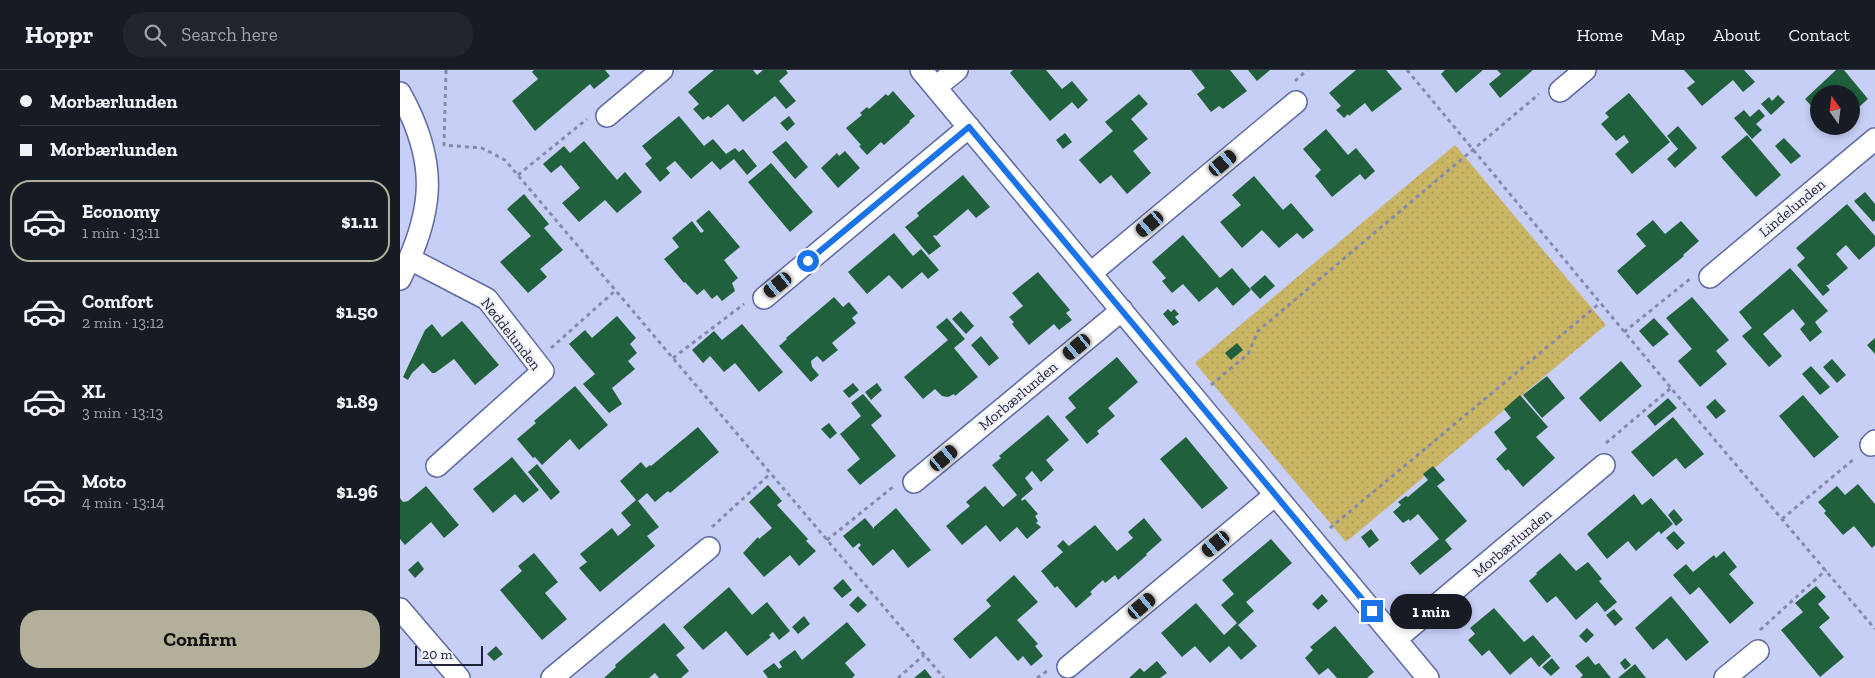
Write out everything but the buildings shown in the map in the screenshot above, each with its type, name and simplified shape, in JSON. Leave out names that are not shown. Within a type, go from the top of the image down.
[{"type":"street","points":[[607,116],[662,70]]},
{"type":"street","points":[[921,70],[1428,678]]},
{"type":"street","points":[[936,88],[957,70]]},
{"type":"street","points":[[1560,91],[1585,70]]},
{"type":"street","points":[[400,93],[418,127],[428,173],[425,215],[410,259],[400,279]]},
{"type":"street","points":[[1091,273],[1296,102]]},
{"type":"street","points":[[764,298],[969,127]]},
{"type":"street","name":"Lindelunden","points":[[1710,277],[1875,139]]},
{"type":"street","name":"Nøddelunden","points":[[410,259],[487,299],[543,371],[437,466]]},
{"type":"street","name":"Morbærlunden","points":[[914,482],[1122,310]]},
{"type":"street","name":"Morbærlunden","points":[[1396,639],[1604,466]]},
{"type":"street","points":[[1068,667],[1275,495]]},
{"type":"street","points":[[552,678],[708,548]]},
{"type":"street","points":[[403,620],[459,678]]},
{"type":"street","points":[[1725,678],[1758,651]]},
{"type":"path","points":[[446,70],[444,145],[482,148],[505,160],[944,678]]},
{"type":"path","points":[[1407,70],[1670,388],[1875,629]]},
{"type":"path","points":[[1195,398],[1248,354],[1258,331],[1473,148],[1541,92],[1560,91]]},
{"type":"path","points":[[518,175],[591,116],[607,116]]},
{"type":"path","points":[[1624,332],[1695,276],[1710,277]]},
{"type":"path","points":[[543,371],[545,354],[616,290]]},
{"type":"path","points":[[673,358],[745,303],[764,298]]},
{"type":"path","points":[[1314,541],[1600,303]]},
{"type":"path","points":[[1604,466],[1604,445],[1670,388]]},
{"type":"path","points":[[1782,519],[1873,443]]},
{"type":"path","points":[[708,548],[704,534],[771,473]]},
{"type":"path","points":[[827,540],[897,484],[914,482]]},
{"type":"path","points":[[1758,651],[1760,629],[1826,570]]},
{"type":"path","points":[[898,678],[924,655]]},
{"type":"shaded area","points":[[1455,145],[1606,325],[1346,542],[1195,363]]},
{"type":"route","points":[[808,261],[969,127],[1372,611]]}]
